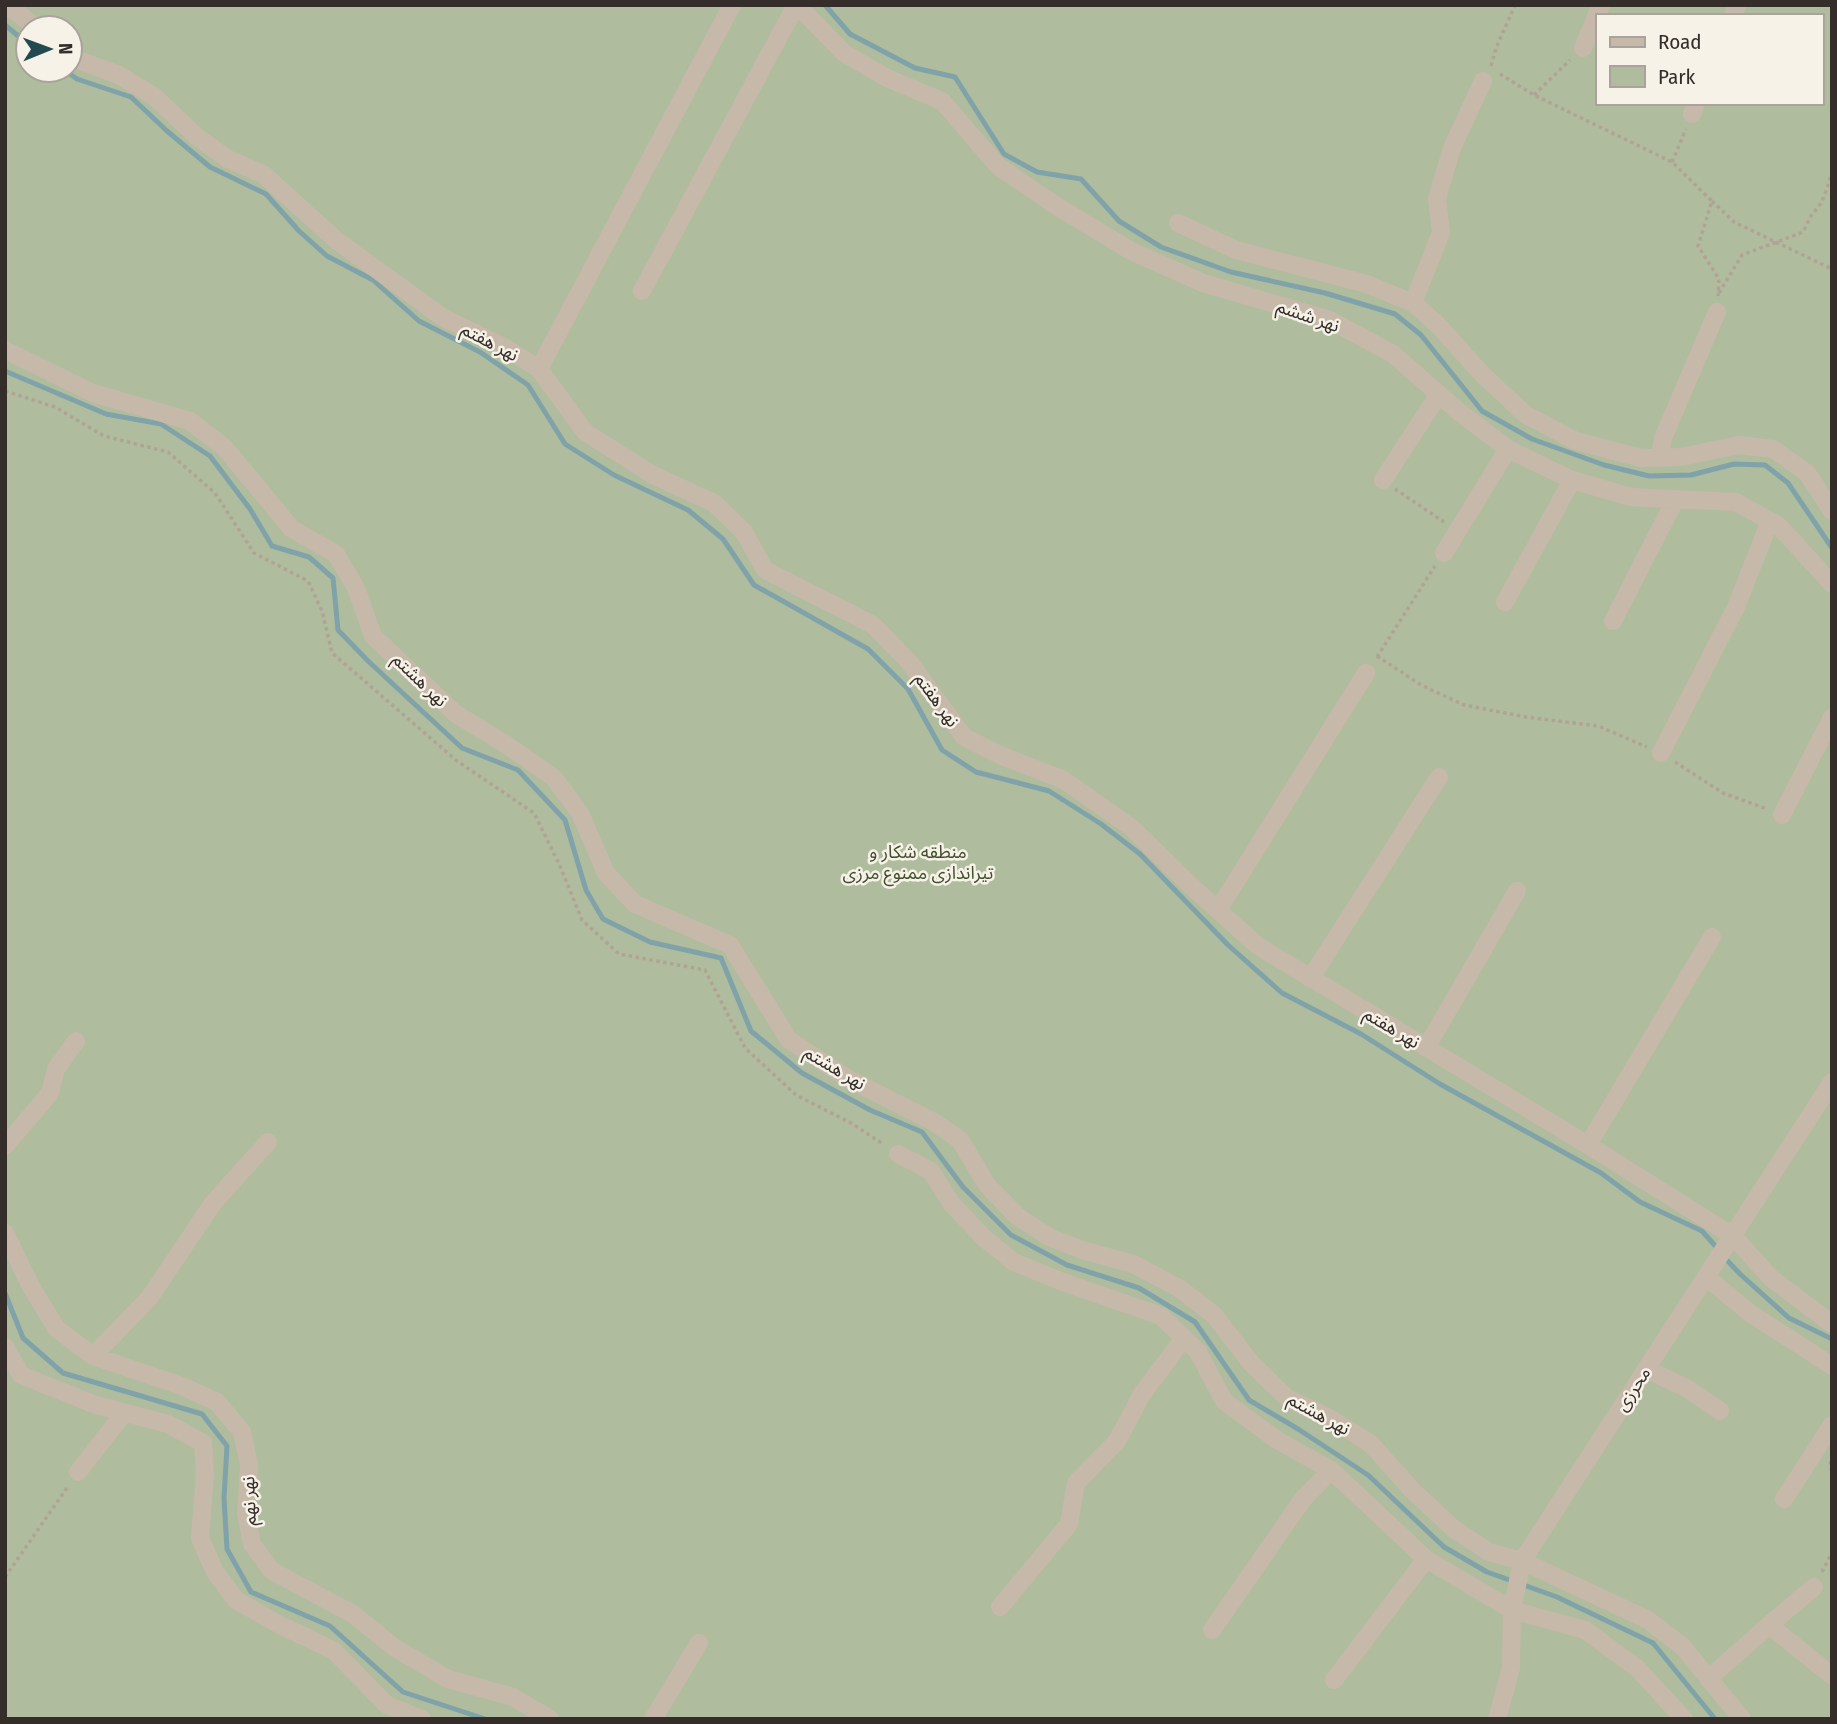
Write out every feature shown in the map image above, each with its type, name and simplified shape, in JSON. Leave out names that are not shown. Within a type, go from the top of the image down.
[{"type":"street","points":[[539,369],[732,5]]},
{"type":"street","points":[[642,291],[797,5]]},
{"type":"street","name":"نهر ششم","points":[[797,5],[844,52],[887,79],[942,102],[999,166],[1055,205],[1131,251],[1203,283],[1330,320],[1393,354],[1508,449],[1572,480],[1631,497],[1736,502],[1779,526],[1832,584]]},
{"type":"street","points":[[1583,48],[1596,17]]},
{"type":"street","name":"نهر هفتم","points":[[84,62],[119,75],[155,97],[197,137],[228,159],[263,174],[336,240],[442,317],[506,348],[539,369],[585,432],[653,475],[714,503],[744,532],[765,570],[873,625],[910,663],[964,737],[1002,756],[1064,780],[1132,828],[1258,946],[1588,1145],[1730,1239],[1771,1278],[1832,1324]]},
{"type":"street","points":[[1413,303],[1441,233],[1437,198],[1452,148],[1487,74]]},
{"type":"street","points":[[1178,223],[1236,250],[1367,284],[1413,303],[1437,324],[1483,376],[1526,415],[1576,441],[1640,458],[1681,457],[1739,445],[1773,449],[1807,473],[1832,511]]},
{"type":"street","points":[[1660,458],[1663,438],[1718,303]]},
{"type":"street","name":"نهر هشتم","points":[[5,350],[93,393],[190,421],[224,447],[292,529],[336,554],[356,588],[373,636],[456,714],[554,778],[580,813],[606,873],[635,905],[730,945],[789,1040],[847,1077],[933,1122],[960,1140],[995,1193],[1017,1216],[1049,1237],[1082,1250],[1133,1264],[1179,1288],[1214,1315],[1251,1363],[1287,1398],[1327,1417],[1370,1443],[1454,1529],[1489,1552],[1648,1620],[1683,1647],[1742,1719]]},
{"type":"street","points":[[1383,480],[1439,394]]},
{"type":"street","points":[[1444,553],[1508,449]]},
{"type":"street","points":[[1505,602],[1572,480]]},
{"type":"street","points":[[1613,621],[1675,500]]},
{"type":"street","points":[[1661,753],[1736,607],[1770,521]]},
{"type":"street","points":[[1218,910],[1366,673]]},
{"type":"street","points":[[1782,815],[1832,717]]},
{"type":"street","points":[[1310,979],[1439,777]]},
{"type":"street","points":[[1426,1048],[1517,891]]},
{"type":"street","points":[[1588,1145],[1712,937]]},
{"type":"street","points":[[5,1146],[50,1093],[56,1069],[76,1041]]},
{"type":"street","name":"محرزی","points":[[1497,1719],[1511,1668],[1513,1603],[1521,1567],[1832,1082]]},
{"type":"street","points":[[93,1356],[150,1297],[213,1203],[268,1142]]},
{"type":"street","points":[[898,1154],[931,1171],[951,1203],[984,1238],[1014,1262],[1161,1316],[1198,1352],[1224,1401],[1277,1440],[1331,1470],[1426,1559],[1513,1603],[1585,1630],[1637,1668],[1684,1719]]},
{"type":"street","name":"نهر نهم","points":[[5,1233],[31,1287],[57,1329],[93,1356],[182,1386],[217,1402],[242,1432],[248,1465],[246,1514],[252,1544],[272,1571],[353,1614],[394,1648],[448,1679],[513,1697],[551,1719]]},
{"type":"street","points":[[1706,1277],[1750,1313],[1832,1366]]},
{"type":"street","points":[[1000,1607],[1069,1524],[1076,1483],[1117,1441],[1143,1394],[1184,1338]]},
{"type":"street","points":[[5,1347],[21,1375],[96,1405],[168,1424],[203,1443],[205,1474],[200,1538],[215,1572],[236,1600],[279,1625],[333,1650],[387,1705],[422,1719]]},
{"type":"street","points":[[1646,1369],[1688,1389],[1720,1410]]},
{"type":"street","points":[[78,1472],[124,1413]]},
{"type":"street","points":[[1784,1499],[1832,1425]]},
{"type":"street","points":[[1212,1630],[1303,1499],[1331,1470]]},
{"type":"street","points":[[1334,1680],[1426,1559]]},
{"type":"street","points":[[1708,1679],[1814,1587]]},
{"type":"street","points":[[1769,1625],[1831,1675]]},
{"type":"street","points":[[653,1719],[699,1643]]},
{"type":"path","points":[[1515,5],[1487,74],[1672,162],[1734,222],[1832,269]]},
{"type":"path","points":[[1534,95],[1583,48]]},
{"type":"path","points":[[1672,162],[1694,109]]},
{"type":"path","points":[[1718,303],[1742,255],[1803,232],[1822,202],[1832,173]]},
{"type":"path","points":[[1712,201],[1698,246],[1719,279],[1718,303]]},
{"type":"path","points":[[5,391],[55,407],[104,436],[168,452],[215,493],[254,553],[308,581],[321,611],[332,653],[457,761],[534,813],[582,920],[619,954],[705,970],[745,1048],[796,1095],[851,1123],[898,1154]]},
{"type":"path","points":[[1383,480],[1458,530]]},
{"type":"path","points":[[1366,673],[1444,553]]},
{"type":"path","points":[[1377,656],[1421,685],[1464,705],[1526,717],[1598,726],[1661,753],[1723,793],[1782,815]]},
{"type":"path","points":[[5,1577],[78,1472]]},
{"type":"path","points":[[1814,1587],[1832,1552]]},
{"type":"green space","name":"منطقه شکار و تیراندازی ممنوع مرزی","points":[[5,5],[1832,5],[1832,1719],[5,1719]]},
{"type":"waterway","points":[[825,5],[850,34],[915,68],[955,77],[1004,154],[1037,172],[1081,179],[1119,221],[1161,247],[1231,272],[1325,293],[1395,314],[1421,335],[1482,411],[1532,439],[1604,465],[1649,476],[1691,475],[1734,464],[1765,465],[1788,483],[1832,548]]},
{"type":"waterway","points":[[5,25],[14,32]]},
{"type":"waterway","points":[[84,81],[131,97],[210,167],[266,194],[299,231],[327,256],[373,280],[419,321],[480,352],[528,385],[565,444],[614,475],[688,510],[723,539],[754,585],[868,649],[908,689],[942,750],[976,772],[1049,791],[1101,824],[1140,854],[1228,945],[1282,993],[1361,1034],[1440,1084],[1601,1173],[1640,1202],[1702,1231],[1718,1249]]},
{"type":"waterway","points":[[5,371],[106,414],[161,424],[210,456],[250,509],[272,546],[309,557],[333,578],[338,630],[368,661],[462,748],[518,770],[565,820],[586,890],[603,919],[650,942],[721,958],[751,1031],[802,1073],[870,1110],[922,1132],[963,1187],[1011,1235],[1067,1265],[1139,1288],[1195,1322],[1249,1400],[1368,1475],[1444,1547],[1487,1572],[1557,1597],[1653,1643],[1715,1719]]},
{"type":"waterway","points":[[1724,1257],[1789,1318],[1832,1339]]},
{"type":"waterway","points":[[5,1293],[23,1338],[63,1373],[202,1414],[227,1446],[224,1498],[227,1549],[251,1592],[330,1626],[403,1692],[485,1719]]}]
